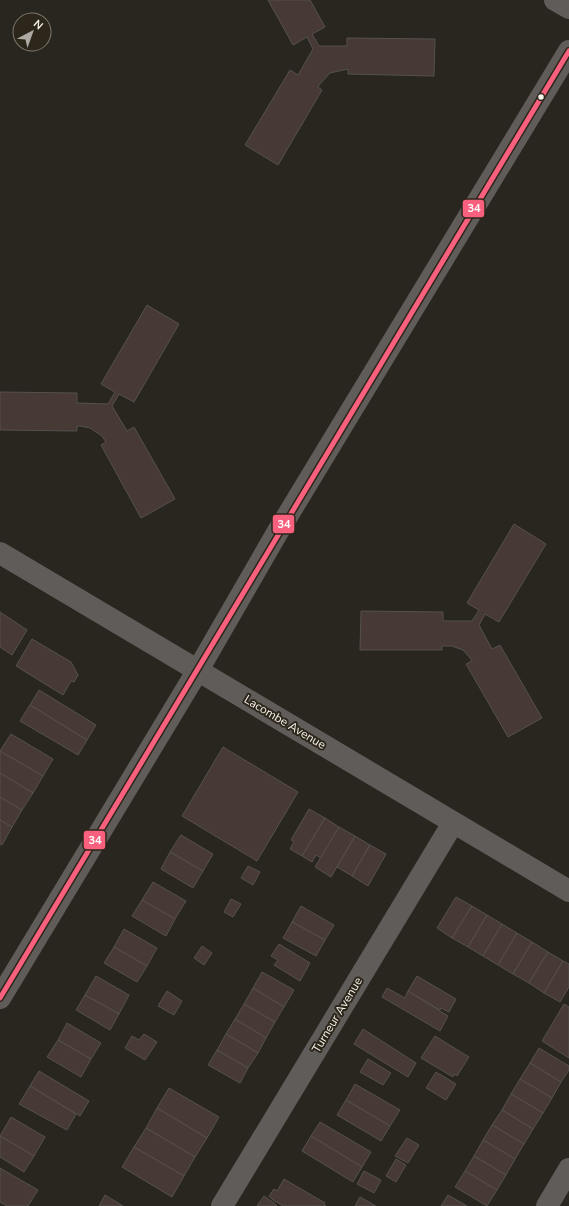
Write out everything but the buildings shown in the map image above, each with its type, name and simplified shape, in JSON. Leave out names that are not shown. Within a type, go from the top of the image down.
[{"type":"main road","points":[[198,670],[277,534],[569,51]]},
{"type":"main road","name":"Lacombe Avenue","points":[[0,553],[452,823],[569,891]]},
{"type":"street","points":[[555,0],[569,8]]},
{"type":"street","points":[[0,998],[198,670]]},
{"type":"street","name":"Turneur Avenue","points":[[222,1206],[452,823]]},
{"type":"street","points":[[547,1206],[569,1169]]},
{"type":"transit line","name":"34","points":[[0,998],[569,51]]}]
